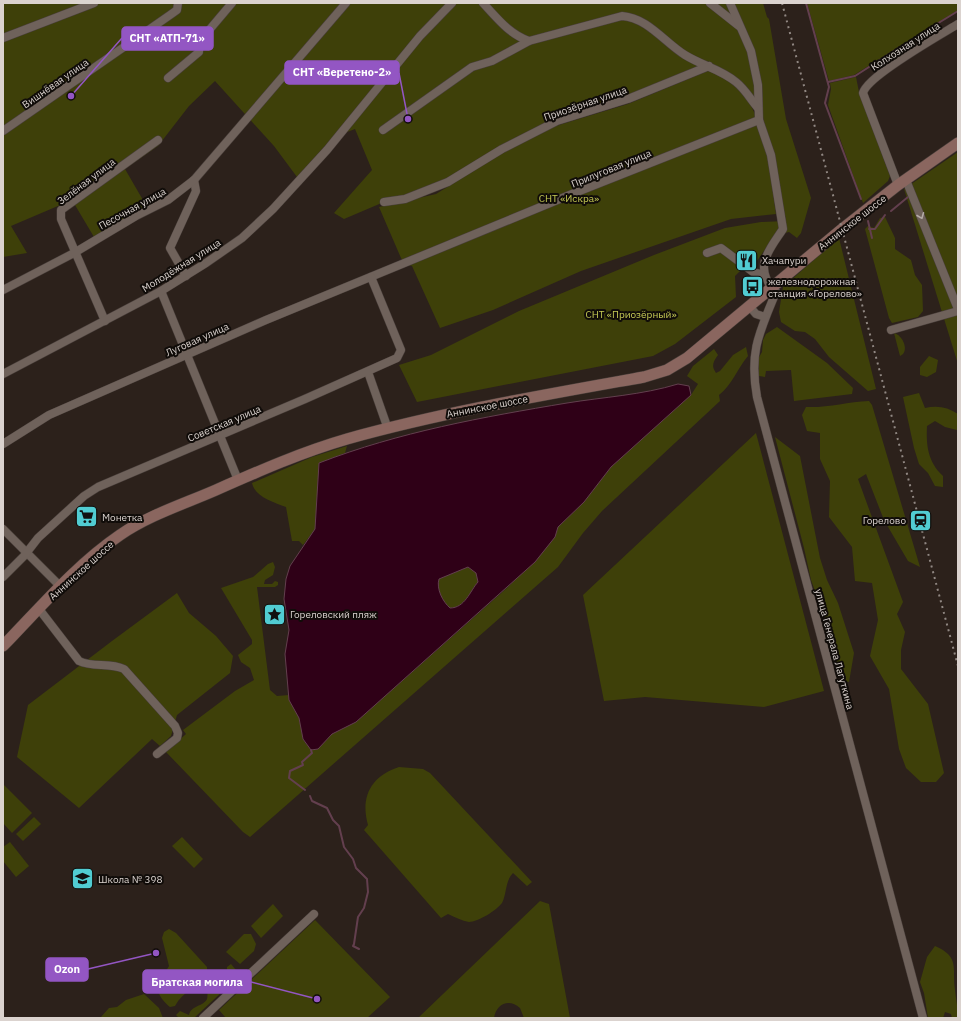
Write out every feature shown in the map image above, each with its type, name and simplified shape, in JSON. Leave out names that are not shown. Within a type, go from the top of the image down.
[{"type":"main road","name":"Аннинское шоссе","points":[[3,646],[102,548],[120,535],[145,520],[238,480],[290,459],[345,440],[438,415],[644,377],[667,370],[687,358],[750,307],[826,241],[902,182],[958,143]]},
{"type":"street","points":[[3,38],[94,3]]},
{"type":"street","points":[[168,78],[199,52],[199,42],[232,3]]},
{"type":"street","name":"Песочная улица","points":[[3,290],[74,253],[136,216],[168,200],[194,180],[250,117],[346,3]]},
{"type":"street","name":"Молодёжная улица","points":[[3,374],[161,291],[242,238],[273,209],[327,150],[420,36],[452,3]]},
{"type":"street","points":[[483,3],[518,37],[529,41]]},
{"type":"street","points":[[710,3],[741,27]]},
{"type":"street","points":[[730,3],[751,52],[758,85],[759,120],[771,155],[783,228],[766,255],[763,267],[764,275],[773,287]]},
{"type":"street","name":"Вишнёвая улица","points":[[3,131],[177,6]]},
{"type":"street","points":[[382,130],[449,81],[472,67],[492,61],[529,41],[614,17],[632,17],[647,25],[683,54],[716,68],[737,83],[758,108]]},
{"type":"street","name":"Колхозная улица","points":[[902,182],[863,93],[864,87],[882,72],[958,24]]},
{"type":"street","name":"Приозёрная улица","points":[[384,202],[405,199],[448,182],[502,149],[557,121],[628,99],[709,66]]},
{"type":"street","name":"Прилуговая улица","points":[[405,264],[572,194],[759,120]]},
{"type":"street","name":"Зелёная улица","points":[[74,253],[61,219],[61,210],[158,140]]},
{"type":"street","points":[[186,276],[170,248],[196,191],[194,180]]},
{"type":"street","points":[[891,330],[958,310],[902,182]]},
{"type":"street","points":[[707,253],[721,248],[753,272],[764,275]]},
{"type":"street","points":[[74,253],[105,320]]},
{"type":"street","name":"Луговая улица","points":[[3,444],[49,415],[187,354],[405,264]]},
{"type":"street","name":"Советская улица","points":[[3,577],[27,553],[38,538],[84,496],[98,487],[368,372],[397,358],[401,350],[370,278]]},
{"type":"street","name":"улица Генерала Лагуткина","points":[[773,287],[776,292],[765,316],[754,355],[753,377],[756,397],[923,1018]]},
{"type":"street","points":[[161,291],[238,480]]},
{"type":"street","points":[[750,307],[756,314],[765,316]]},
{"type":"street","points":[[368,372],[388,429]]},
{"type":"street","points":[[3,529],[61,587]]},
{"type":"street","points":[[39,609],[79,661],[86,665],[116,666],[124,669],[175,726],[178,733],[177,738],[156,754]]},
{"type":"street","points":[[203,1018],[314,914]]},
{"type":"green space","name":"СНТ «Приозёрный»","points":[[3,3],[763,3],[769,19],[786,119],[811,198],[801,233],[797,238],[789,232],[774,236],[757,261],[754,257],[735,276],[736,297],[675,344],[653,356],[417,402],[399,365],[431,355],[519,311],[654,255],[725,228],[761,222],[786,221],[773,150],[762,116],[757,62],[747,31],[742,28],[751,51],[758,108],[737,83],[709,66],[557,121],[448,182],[384,202],[344,219],[334,213],[372,170],[355,129],[332,138],[297,177],[274,146],[215,81],[189,106],[158,146],[125,169],[147,207],[94,237],[72,200],[11,226],[27,253],[3,257]]},
{"type":"green space","points":[[807,3],[958,3],[958,10],[854,75],[829,81]]},
{"type":"green space","name":"СНТ «Искра»","points":[[710,70],[734,84],[745,96],[753,110],[765,144],[776,214],[731,219],[581,271],[493,310],[440,328],[412,266],[405,264],[401,258],[379,207],[436,194],[536,132],[628,104]]},
{"type":"green space","points":[[856,77],[859,92],[890,176],[888,181],[863,203],[828,105],[831,89],[830,83]]},
{"type":"green space","points":[[958,152],[958,364],[904,189]]},
{"type":"green space","points":[[885,217],[895,238],[895,249],[911,260],[915,275],[922,285],[923,311],[918,317],[892,323],[889,318],[865,229],[868,226],[874,228],[880,218]]},
{"type":"green space","points":[[839,238],[876,389],[868,391],[829,357],[815,339],[805,332],[795,331],[781,322],[779,312],[783,287]]},
{"type":"green space","points":[[777,327],[827,363],[853,388],[852,394],[794,401],[791,370],[766,371],[765,377],[759,376],[758,359],[762,352],[763,340],[766,334]]},
{"type":"green space","points":[[894,333],[900,337],[905,347],[905,351],[900,356]]},
{"type":"green space","points":[[746,347],[748,356],[731,382],[719,395],[720,401],[602,511],[583,533],[558,567],[250,837],[243,832],[166,752],[186,734],[183,730],[235,691],[254,680],[250,668],[241,662],[238,655],[252,644],[252,640],[221,588],[253,577],[268,564],[273,562],[275,567],[273,575],[265,580],[264,584],[272,584],[275,581],[278,582],[278,585],[275,587],[257,587],[270,690],[277,696],[289,695],[299,718],[303,739],[306,744],[318,749],[332,734],[356,722],[507,588],[555,537],[558,527],[584,502],[611,467],[691,395],[698,384],[687,376],[693,366],[714,349],[718,355],[713,364],[716,373],[720,371],[733,355]]},
{"type":"green space","points":[[929,356],[938,360],[936,372],[927,377],[920,375],[920,367]]},
{"type":"green space","points":[[919,393],[925,408],[942,407],[958,414],[957,430],[945,427],[935,421],[927,426],[929,453],[934,465],[943,476],[943,487],[935,486],[928,473],[919,464],[914,448],[903,397]]},
{"type":"green space","points":[[869,401],[872,405],[920,567],[908,561],[884,520],[866,474],[858,479],[903,602],[897,614],[905,632],[901,650],[901,669],[928,704],[944,773],[936,782],[921,782],[906,768],[899,749],[889,689],[870,656],[878,620],[872,583],[855,581],[852,547],[829,517],[830,481],[820,459],[820,433],[807,431],[802,415],[806,407],[822,407]]},
{"type":"green space","points":[[756,433],[824,691],[764,707],[645,697],[604,701],[583,595]]},
{"type":"green space","points":[[775,437],[800,456],[820,558],[827,580],[838,603],[854,653],[849,682],[842,680],[837,670],[825,618],[811,580]]},
{"type":"green space","points":[[347,446],[345,453],[319,463],[315,529],[303,545],[299,541],[292,541],[286,507],[270,501],[261,495],[254,488],[252,483],[312,457]]},
{"type":"green space","points":[[468,567],[476,573],[478,582],[460,605],[450,608],[441,595],[438,587],[439,579]]},
{"type":"green space","points":[[177,593],[189,613],[216,636],[233,656],[230,673],[177,715],[171,736],[160,746],[152,739],[79,808],[17,757],[28,705]]},
{"type":"green space","points":[[399,767],[423,769],[430,773],[532,882],[527,886],[513,873],[507,883],[502,903],[487,915],[469,922],[448,914],[441,918],[364,830],[368,825],[366,805],[370,789],[381,776]]},
{"type":"green space","points":[[3,784],[32,813],[12,833],[3,823]]},
{"type":"green space","points":[[34,817],[41,824],[23,841],[16,834]]},
{"type":"green space","points":[[182,837],[203,859],[194,868],[172,846]]},
{"type":"green space","points":[[10,842],[29,866],[16,877],[3,861],[3,847]]},
{"type":"green space","points":[[540,901],[549,904],[570,1018],[524,1018],[520,1008],[512,1003],[507,1003],[497,1009],[494,1018],[418,1018]]},
{"type":"green space","points":[[273,904],[283,916],[261,938],[251,926]]},
{"type":"green space","points":[[315,920],[390,997],[367,1018],[226,1018],[219,1010]]},
{"type":"green space","points":[[169,929],[176,933],[207,967],[207,974],[182,996],[175,1006],[170,1007],[163,1000],[157,988],[157,979],[159,975],[166,971],[169,966],[162,938],[164,932]]},
{"type":"green space","points":[[244,934],[251,934],[256,944],[254,951],[240,964],[226,952]]},
{"type":"green space","points":[[935,946],[943,950],[952,959],[958,1018],[952,1018],[951,1014],[945,1012],[943,1018],[928,1018],[924,993],[920,982],[927,957]]},
{"type":"green space","points":[[231,964],[240,975],[194,1018],[179,1018],[176,1015],[180,1011],[189,1015],[192,1009],[205,1002],[207,999],[208,986],[216,979],[227,979],[227,967]]},
{"type":"green space","points":[[144,994],[159,1008],[163,1018],[101,1017],[109,1008],[117,1007],[126,1000]]},
{"type":"shaded area","points":[[678,384],[689,386],[691,395],[611,467],[584,502],[558,527],[555,537],[535,562],[356,722],[332,734],[318,749],[311,750],[303,739],[299,718],[289,700],[285,654],[289,630],[284,599],[286,579],[290,566],[315,529],[319,463],[349,452],[410,434],[473,420],[536,408],[664,388]],"holes":[[[468,567],[476,573],[478,582],[467,598],[460,605],[450,608],[441,595],[438,587],[439,579]]]},
{"type":"waterway","points":[[806,3],[829,87],[825,103],[861,199]]},
{"type":"waterway","points":[[927,30],[958,11]]},
{"type":"waterway","points":[[828,82],[855,76],[900,47]]},
{"type":"waterway","points":[[891,211],[908,197]]},
{"type":"waterway","points":[[869,229],[875,229],[885,215]]},
{"type":"waterway","points":[[868,221],[872,238]]},
{"type":"waterway","points":[[305,790],[289,778],[290,771],[303,765],[302,762],[312,753],[311,750]]},
{"type":"waterway","points":[[310,796],[312,801],[327,808],[333,820],[339,826],[344,847],[353,859],[356,868],[367,879],[368,892],[364,908],[358,917],[353,946],[359,949]]},
{"type":"railway","points":[[782,3],[958,666]]},
{"type":"place","name":"СНТ «АТП-71»","points":[[71,96]]},
{"type":"place","name":"СНТ «Веретено-2»","points":[[408,119]]},
{"type":"place","name":"Хачапури","points":[[746,260]]},
{"type":"place","name":"железнодорожная станция «Горелово»","points":[[753,287]]},
{"type":"place","name":"Монетка","points":[[87,517]]},
{"type":"place","name":"Горелово","points":[[921,520]]},
{"type":"place","name":"Гореловский пляж","points":[[274,614]]},
{"type":"place","name":"Школа № 398","points":[[83,879]]},
{"type":"place","name":"Ozon","points":[[156,953]]},
{"type":"place","name":"Братская могила","points":[[317,999]]}]
